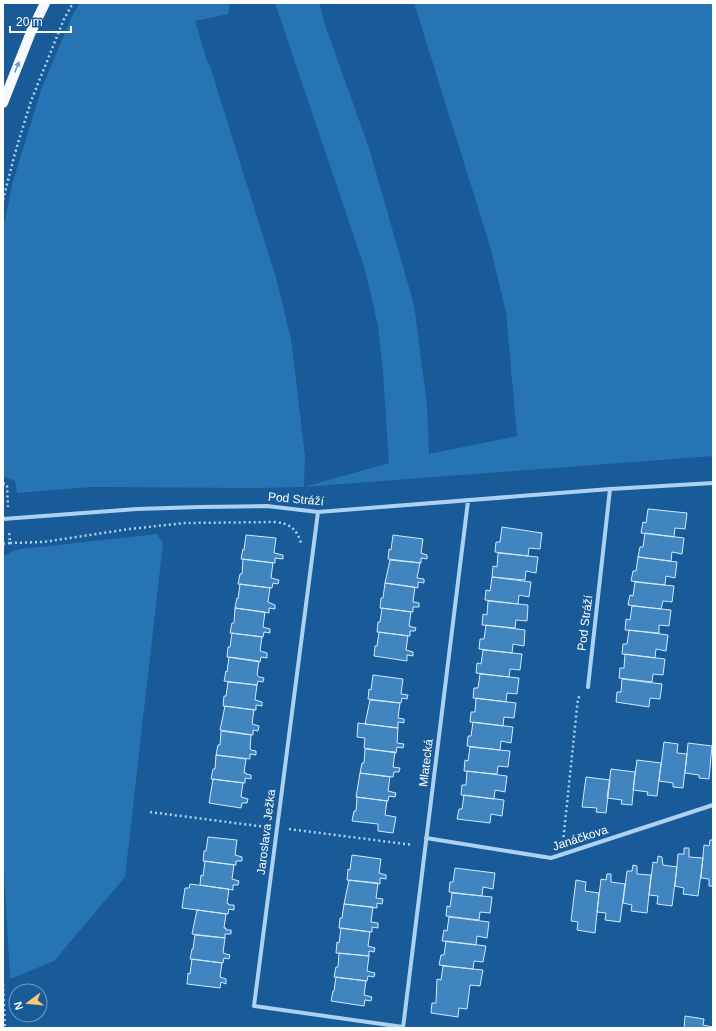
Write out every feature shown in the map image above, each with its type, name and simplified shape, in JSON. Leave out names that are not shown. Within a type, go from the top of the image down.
[{"type":"main road","points":[[3,103],[30,32],[45,3]]},
{"type":"street","name":"Pod Stráží","points":[[3,519],[136,509],[200,507],[267,506],[296,508],[318,512],[610,489],[713,483]]},
{"type":"street","name":"Pod Stráží","points":[[588,688],[610,489]]},
{"type":"street","name":"Mlatecká","points":[[403,1028],[468,501]]},
{"type":"street","name":"Jaroslava Ježka","points":[[318,512],[254,1006],[403,1028]]},
{"type":"street","name":"Janáčkova","points":[[426,838],[551,858],[713,805]]},
{"type":"path","points":[[3,200],[31,100],[64,19],[73,3]]},
{"type":"path","points":[[10,542],[44,542],[136,528],[185,523],[281,522],[293,527],[299,537],[300,543],[312,558]]},
{"type":"path","points":[[3,984],[5,1028]]},
{"type":"shaded area","points":[[80,3],[230,3],[228,14],[195,21],[276,278],[291,339],[305,456],[304,487],[91,487],[17,493],[15,481],[3,476],[3,230],[13,181],[42,87],[73,14]]},
{"type":"shaded area","points":[[275,3],[319,3],[325,25],[369,148],[414,305],[427,405],[429,454],[517,436],[506,312],[490,246],[414,3],[713,3],[713,456],[304,487],[389,463],[383,372],[378,326],[365,269]]},
{"type":"shaded area","points":[[157,534],[163,543],[125,877],[54,961],[10,979],[3,852],[3,557],[13,551],[21,549]]},
{"type":"building","points":[[648,509],[687,513],[685,529],[675,528],[674,537],[641,533],[643,522],[646,523]]},
{"type":"building","points":[[502,527],[542,533],[540,549],[529,548],[528,556],[495,552],[496,542],[500,542]]},
{"type":"building","points":[[645,533],[684,538],[682,554],[672,552],[671,561],[638,557],[640,547],[643,547]]},
{"type":"building","points":[[246,535],[276,538],[274,553],[283,555],[283,559],[275,558],[275,563],[241,559]]},
{"type":"building","points":[[393,535],[423,539],[421,553],[427,555],[427,559],[421,558],[421,563],[388,559]]},
{"type":"building","points":[[498,553],[538,557],[536,573],[526,571],[525,580],[492,577],[493,566],[497,567]]},
{"type":"building","points":[[638,557],[677,562],[675,578],[666,576],[665,585],[631,581],[633,571],[636,571]]},
{"type":"building","points":[[243,559],[273,563],[271,578],[279,580],[278,584],[273,583],[272,588],[238,584],[240,574],[242,574]]},
{"type":"building","points":[[390,560],[420,563],[417,578],[424,579],[424,583],[418,582],[418,588],[385,583]]},
{"type":"building","points":[[492,577],[531,582],[529,597],[519,595],[518,604],[485,600],[486,590],[490,591]]},
{"type":"building","points":[[635,582],[674,586],[672,602],[663,601],[661,609],[628,605],[630,595],[633,596]]},
{"type":"building","points":[[385,583],[415,587],[413,602],[419,603],[419,607],[413,607],[413,612],[380,608]]},
{"type":"building","points":[[240,584],[270,588],[268,602],[275,605],[275,609],[269,608],[269,613],[235,608]]},
{"type":"building","points":[[488,601],[528,605],[527,621],[516,620],[515,628],[482,625],[483,614],[487,615]]},
{"type":"building","points":[[632,606],[671,610],[669,626],[659,625],[659,633],[625,630],[626,619],[630,620]]},
{"type":"building","points":[[235,608],[265,612],[263,627],[270,629],[270,633],[264,632],[263,637],[230,633],[232,623],[234,623]]},
{"type":"building","points":[[382,608],[411,612],[409,626],[416,628],[415,631],[410,631],[410,636],[377,632]]},
{"type":"building","points":[[486,625],[525,630],[524,646],[513,644],[512,653],[479,649],[480,639],[484,639]]},
{"type":"building","points":[[629,630],[668,635],[666,651],[656,649],[655,658],[622,654],[623,644],[627,644]]},
{"type":"building","points":[[379,632],[408,636],[406,650],[413,652],[413,656],[407,655],[407,661],[374,656]]},
{"type":"building","points":[[232,633],[262,637],[260,651],[267,653],[267,658],[261,657],[260,662],[227,657]]},
{"type":"building","points":[[483,650],[522,654],[520,670],[510,669],[509,677],[476,673],[477,663],[481,664]]},
{"type":"building","points":[[625,654],[665,659],[663,675],[653,674],[652,682],[619,678],[620,668],[624,668]]},
{"type":"building","points":[[229,657],[259,661],[257,675],[264,678],[263,682],[258,681],[257,685],[224,681]]},
{"type":"building","points":[[480,674],[519,678],[517,694],[507,693],[506,702],[473,698],[474,688],[478,688]]},
{"type":"building","points":[[373,675],[403,679],[401,694],[408,695],[407,699],[402,698],[401,703],[368,699]]},
{"type":"building","points":[[622,679],[662,684],[660,699],[650,698],[649,707],[616,702],[617,692],[621,692]]},
{"type":"building","points":[[228,682],[257,685],[255,700],[262,702],[262,706],[256,705],[256,710],[223,706]]},
{"type":"building","points":[[476,698],[516,703],[514,718],[504,717],[503,726],[470,722],[471,712],[475,712]]},
{"type":"building","points":[[370,700],[400,703],[398,718],[404,719],[404,723],[398,722],[398,728],[365,724]]},
{"type":"building","points":[[225,706],[254,710],[252,724],[259,726],[258,731],[253,730],[253,735],[220,730]]},
{"type":"building","points":[[473,722],[513,727],[511,743],[501,741],[500,750],[467,746],[468,736],[471,736]]},
{"type":"building","points":[[358,723],[398,728],[397,743],[404,744],[403,748],[397,747],[396,753],[364,748],[365,738],[357,737]]},
{"type":"building","points":[[221,731],[251,735],[250,749],[256,751],[256,755],[250,754],[250,759],[216,755],[218,745],[220,745]]},
{"type":"building","points":[[664,742],[678,744],[677,753],[687,754],[683,788],[673,787],[673,783],[659,781]]},
{"type":"building","points":[[688,743],[712,746],[709,779],[699,778],[699,775],[685,773]]},
{"type":"building","points":[[470,747],[510,751],[508,767],[498,766],[497,774],[464,771],[465,760],[468,761]]},
{"type":"building","points":[[365,749],[395,752],[393,767],[400,768],[399,772],[394,772],[393,777],[360,773],[362,763],[364,763]]},
{"type":"building","points":[[216,755],[246,759],[244,773],[251,775],[251,779],[245,778],[245,783],[211,779],[213,769],[215,769]]},
{"type":"building","points":[[637,760],[661,763],[657,796],[647,795],[648,792],[633,790]]},
{"type":"building","points":[[611,769],[635,772],[632,805],[621,804],[622,800],[607,798]]},
{"type":"building","points":[[467,771],[507,776],[505,792],[495,790],[494,799],[461,795],[462,785],[466,785]]},
{"type":"building","points":[[360,773],[390,777],[388,791],[396,793],[395,797],[389,796],[388,801],[356,797]]},
{"type":"building","points":[[586,777],[610,780],[606,813],[596,812],[597,808],[582,807]]},
{"type":"building","points":[[213,779],[243,783],[241,797],[248,799],[247,803],[242,803],[241,808],[209,803]]},
{"type":"building","points":[[464,795],[504,800],[502,816],[491,814],[490,823],[457,819],[459,809],[462,809]]},
{"type":"building","points":[[357,797],[387,801],[385,815],[396,817],[393,833],[378,831],[378,824],[352,821],[354,811],[356,811]]},
{"type":"building","points":[[208,837],[237,840],[235,855],[242,857],[242,861],[236,861],[236,865],[203,861]]},
{"type":"building","points":[[710,840],[713,840],[713,886],[709,886],[709,879],[701,878],[704,845],[709,846]]},
{"type":"building","points":[[684,848],[689,848],[689,857],[703,858],[698,896],[683,894],[684,888],[675,886],[678,854],[684,854]]},
{"type":"building","points":[[352,855],[381,859],[379,873],[386,875],[386,879],[380,878],[380,884],[347,880]]},
{"type":"building","points":[[658,856],[662,857],[663,865],[677,867],[672,906],[657,904],[658,896],[649,895],[653,862],[657,863]]},
{"type":"building","points":[[205,861],[234,865],[232,879],[239,881],[238,885],[233,885],[233,890],[200,885]]},
{"type":"building","points":[[633,865],[637,866],[637,874],[651,875],[647,913],[631,911],[632,905],[623,903],[627,871],[632,871]]},
{"type":"building","points":[[455,868],[495,873],[493,889],[483,887],[482,896],[449,892],[450,882],[453,882]]},
{"type":"building","points":[[607,874],[611,874],[611,882],[625,884],[620,922],[605,920],[606,913],[597,912],[601,879],[606,880]]},
{"type":"building","points":[[349,880],[378,883],[376,898],[383,899],[382,904],[377,903],[377,908],[344,904]]},
{"type":"building","points":[[576,880],[586,882],[585,891],[599,893],[595,933],[577,930],[578,922],[571,921]]},
{"type":"building","points":[[190,884],[229,889],[227,903],[229,905],[234,905],[234,910],[229,909],[228,914],[182,908],[185,888],[189,888]]},
{"type":"building","points":[[452,893],[492,897],[490,913],[480,912],[479,920],[446,916],[447,906],[450,907]]},
{"type":"building","points":[[344,904],[373,907],[371,922],[378,923],[378,928],[372,927],[372,932],[339,928]]},
{"type":"building","points":[[197,910],[226,914],[224,928],[226,928],[226,930],[231,930],[231,934],[225,934],[225,938],[192,934]]},
{"type":"building","points":[[449,917],[489,922],[487,938],[477,936],[476,945],[442,941],[444,930],[447,931]]},
{"type":"building","points":[[341,928],[370,932],[368,946],[375,948],[374,952],[369,951],[369,956],[336,953]]},
{"type":"building","points":[[195,935],[225,938],[223,953],[230,955],[229,959],[224,958],[223,963],[190,959]]},
{"type":"building","points":[[446,941],[486,946],[483,962],[474,961],[473,969],[439,965],[441,955],[444,955]]},
{"type":"building","points":[[339,953],[369,956],[367,971],[375,973],[374,977],[368,976],[367,981],[334,977],[336,967],[338,967]]},
{"type":"building","points":[[192,959],[222,963],[220,977],[226,979],[226,984],[221,982],[220,988],[187,984]]},
{"type":"building","points":[[443,966],[483,970],[480,986],[470,985],[467,1009],[459,1008],[458,1017],[431,1013],[432,1003],[436,1003],[437,979],[441,980]]},
{"type":"building","points":[[336,977],[366,981],[364,995],[372,997],[371,1001],[365,1000],[364,1006],[331,1001]]},
{"type":"building","points":[[685,1016],[704,1019],[703,1025],[713,1028],[684,1028]]}]
